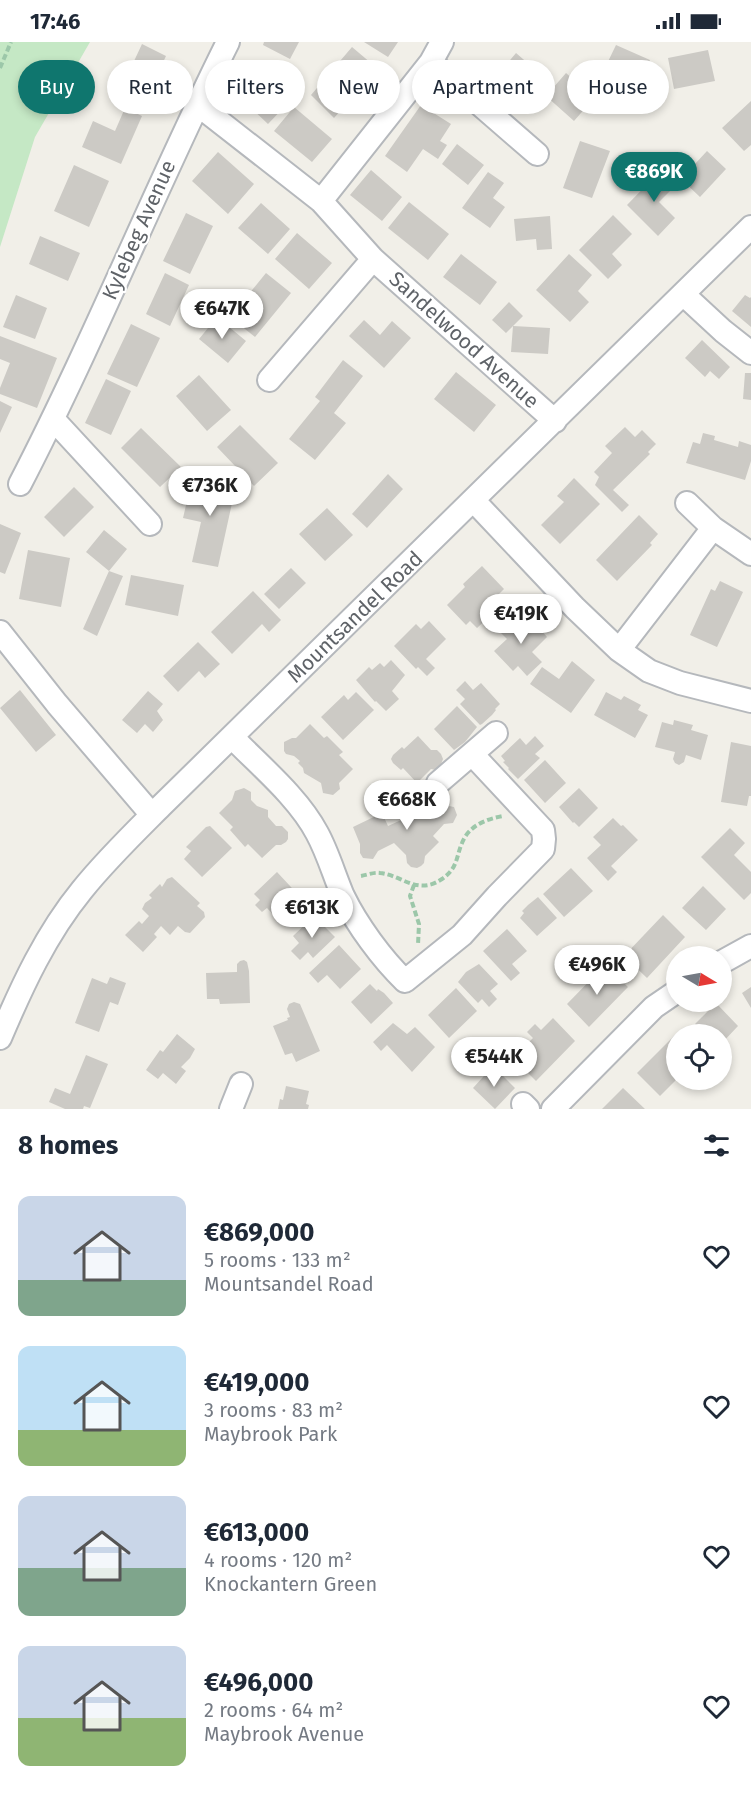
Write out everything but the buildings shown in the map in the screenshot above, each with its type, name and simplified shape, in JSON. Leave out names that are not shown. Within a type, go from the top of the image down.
[{"type":"street","name":"Kylebeg Avenue","points":[[20,484],[53,419],[197,104],[228,42]]},
{"type":"street","points":[[431,60],[442,42]]},
{"type":"street","points":[[321,201],[412,85]]},
{"type":"street","name":"Sandelwood Avenue","points":[[197,104],[321,201],[373,259],[555,421]]},
{"type":"street","points":[[490,114],[537,154]]},
{"type":"street","name":"Mountsandel Road","points":[[0,1038],[19,992],[56,926],[82,890],[152,815],[751,227]]},
{"type":"street","name":"Sandelwood Avenue","points":[[269,380],[373,259]]},
{"type":"street","points":[[683,294],[751,353]]},
{"type":"street","points":[[53,419],[150,524]]},
{"type":"street","points":[[474,501],[575,608],[619,650],[649,671],[680,683],[751,701]]},
{"type":"street","points":[[687,503],[713,528],[751,555]]},
{"type":"street","points":[[619,650],[713,528]]},
{"type":"street","points":[[0,632],[52,698],[152,815]]},
{"type":"street","points":[[438,783],[496,733]]},
{"type":"street","points":[[232,737],[305,812],[318,833],[356,920],[405,981],[462,935],[543,849],[543,830],[472,754]]},
{"type":"street","points":[[732,956],[751,946]]},
{"type":"street","points":[[553,1109],[654,1007],[666,999]]},
{"type":"street","points":[[231,1109],[241,1084]]},
{"type":"path","points":[[0,68],[11,42]]},
{"type":"path","points":[[361,876],[378,873],[393,876],[414,885],[429,884],[442,879],[452,869],[458,858],[462,842],[480,822],[505,816],[512,817]]},
{"type":"path","points":[[414,885],[411,901],[419,924],[418,949]]},
{"type":"green space","points":[[0,42],[90,42],[80,60],[18,60],[18,114],[48,114],[35,137],[0,247]]}]
